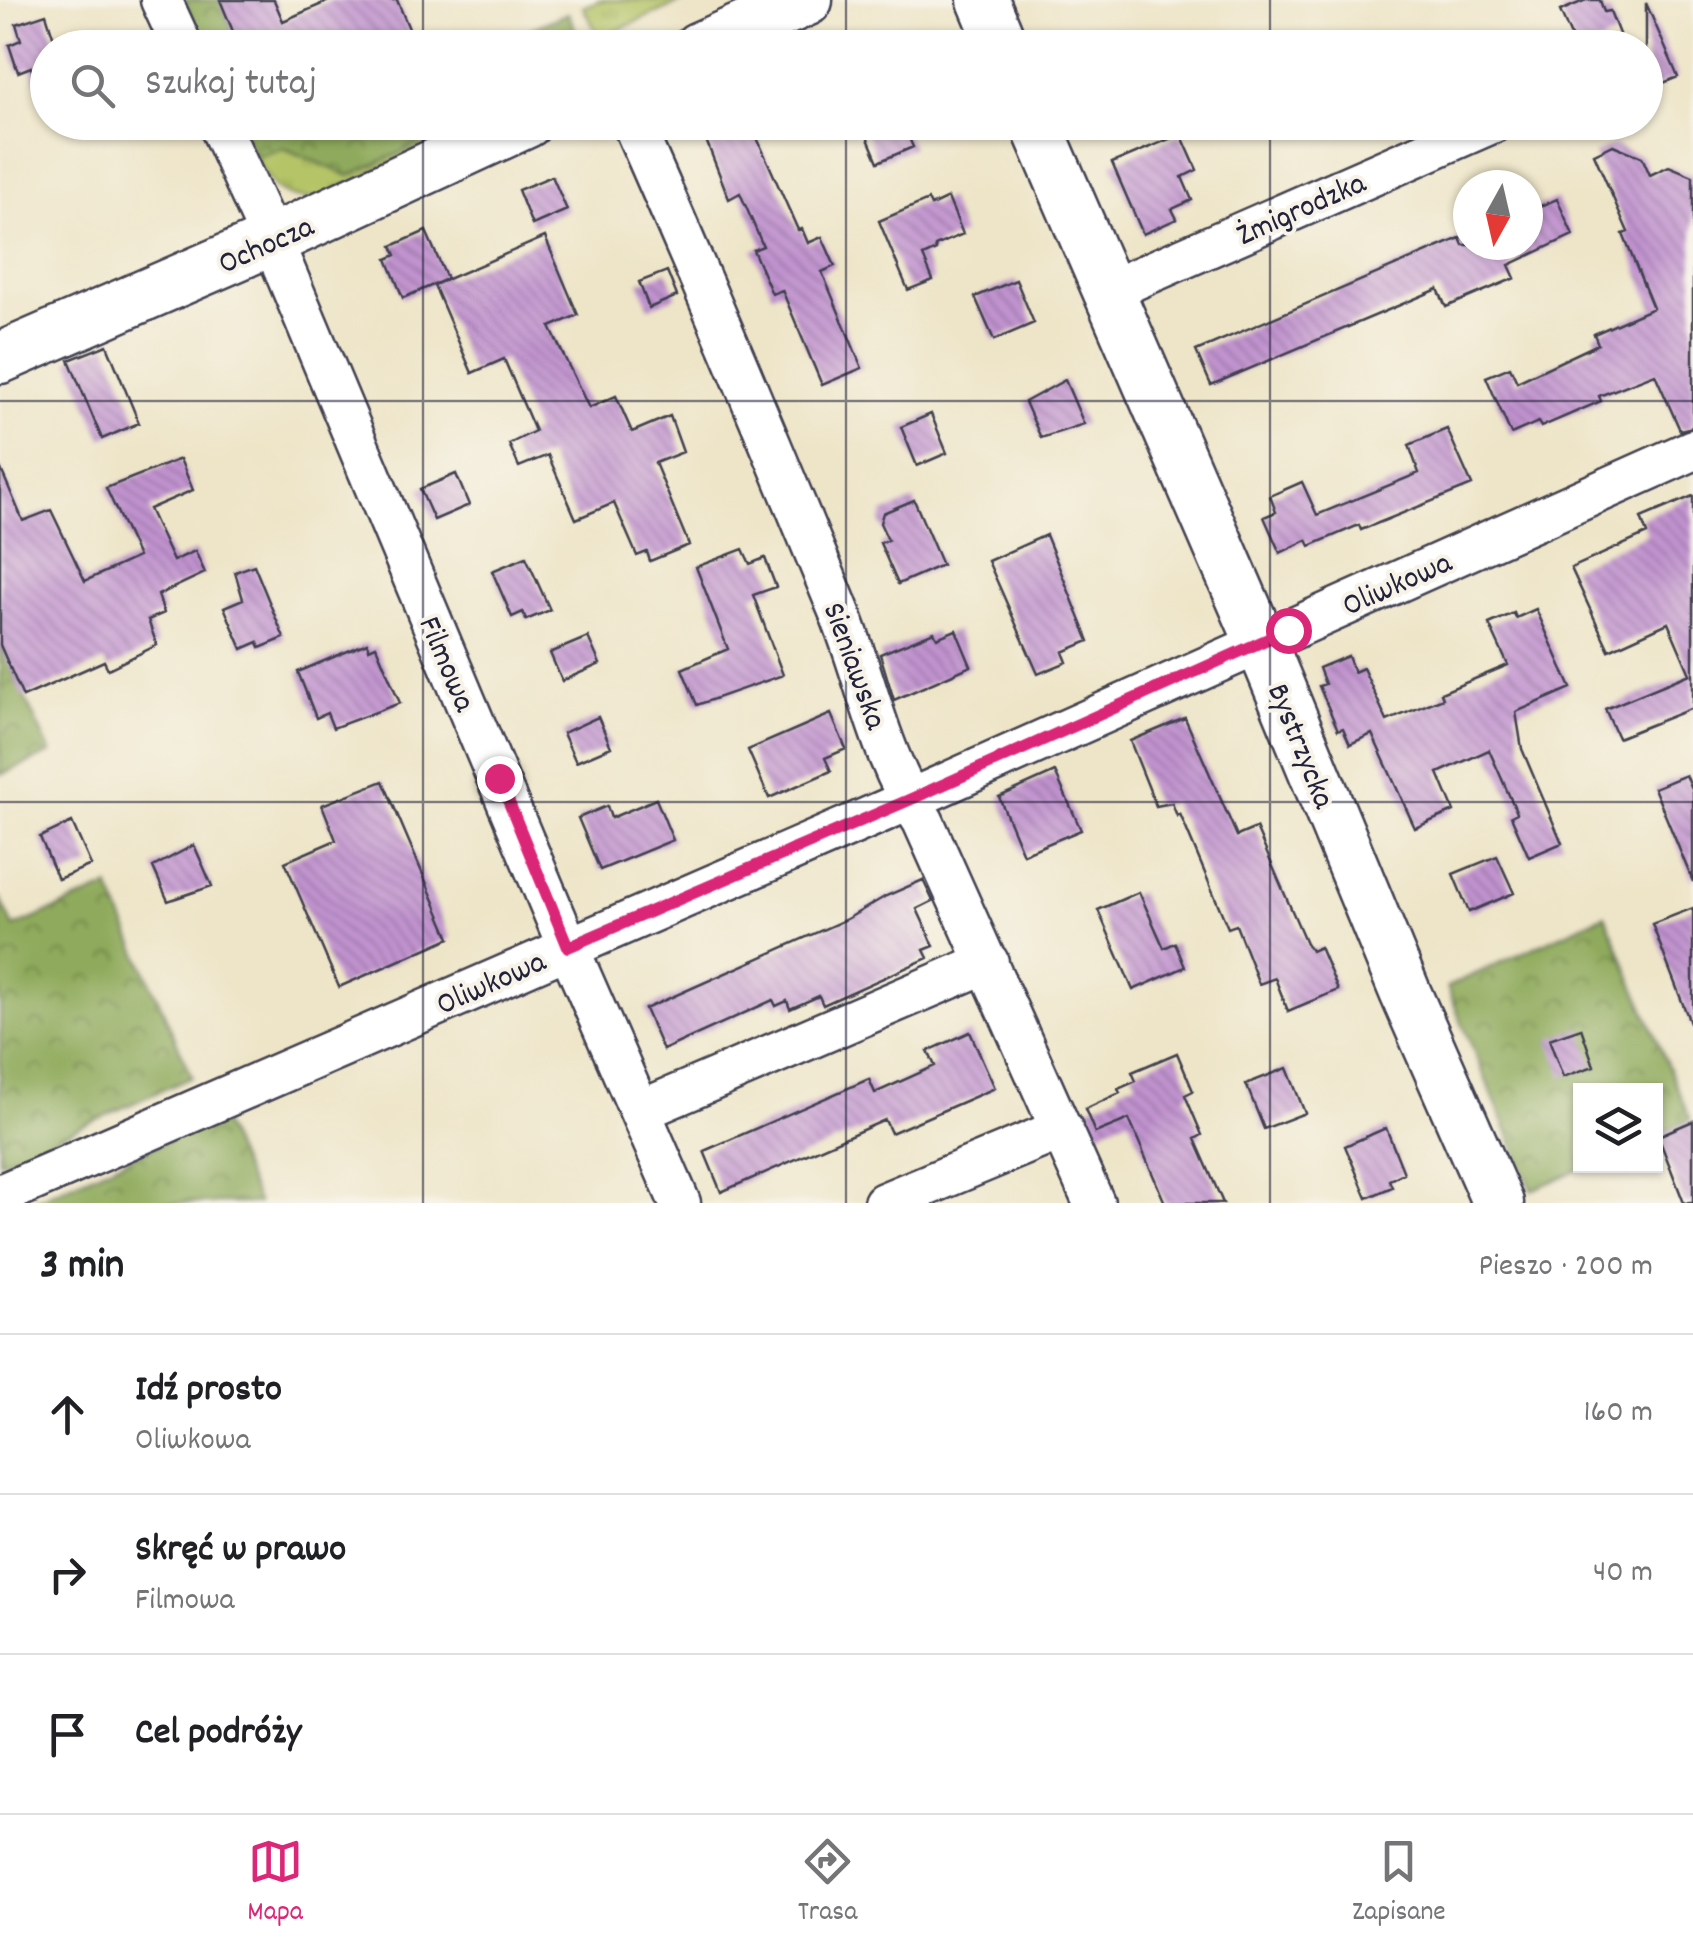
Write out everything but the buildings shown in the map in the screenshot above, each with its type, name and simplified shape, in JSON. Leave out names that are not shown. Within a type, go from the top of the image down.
[{"type":"street","points":[[161,0],[175,30]]},
{"type":"street","points":[[739,30],[807,0]]},
{"type":"street","points":[[982,0],[995,30]]},
{"type":"street","name":"Filmowa","points":[[226,140],[680,1203]]},
{"type":"street","name":"Ochocza","points":[[0,358],[272,240],[488,140]]},
{"type":"street","name":"Sieniawska","points":[[640,140],[786,480],[854,647],[866,696],[909,800],[924,821],[1094,1203]]},
{"type":"street","name":"Bystrzycka","points":[[1042,140],[1261,643],[1405,992],[1498,1203]]},
{"type":"street","name":"Żmigrodzka","points":[[1106,292],[1453,140]]},
{"type":"street","name":"Oliwkowa","points":[[0,1195],[909,800],[1693,450]]},
{"type":"street","points":[[640,1111],[988,962]]},
{"type":"street","points":[[884,1203],[1062,1128]]},
{"type":"green space","points":[[184,0],[220,0],[233,30],[198,30]]},
{"type":"green space","points":[[600,0],[685,0],[618,30],[596,30],[583,7]]},
{"type":"green space","points":[[568,13],[576,30],[528,30]]},
{"type":"green space","points":[[248,140],[428,140],[349,176],[284,148],[255,157]]},
{"type":"green space","points":[[428,140],[437,140],[318,199],[295,197],[279,190],[255,157],[284,148],[349,176]]},
{"type":"green space","points":[[0,645],[51,753],[0,775]]},
{"type":"green space","points":[[109,887],[192,1077],[0,1162],[0,897],[14,927]]},
{"type":"green space","points":[[1605,915],[1690,1119],[1663,1132],[1663,1083],[1573,1083],[1573,1172],[1532,1190],[1447,987]]},
{"type":"green space","points":[[222,1122],[258,1203],[29,1203],[208,1123],[210,1128]]},
{"type":"route","points":[[499,778],[568,947],[1288,630]]}]
